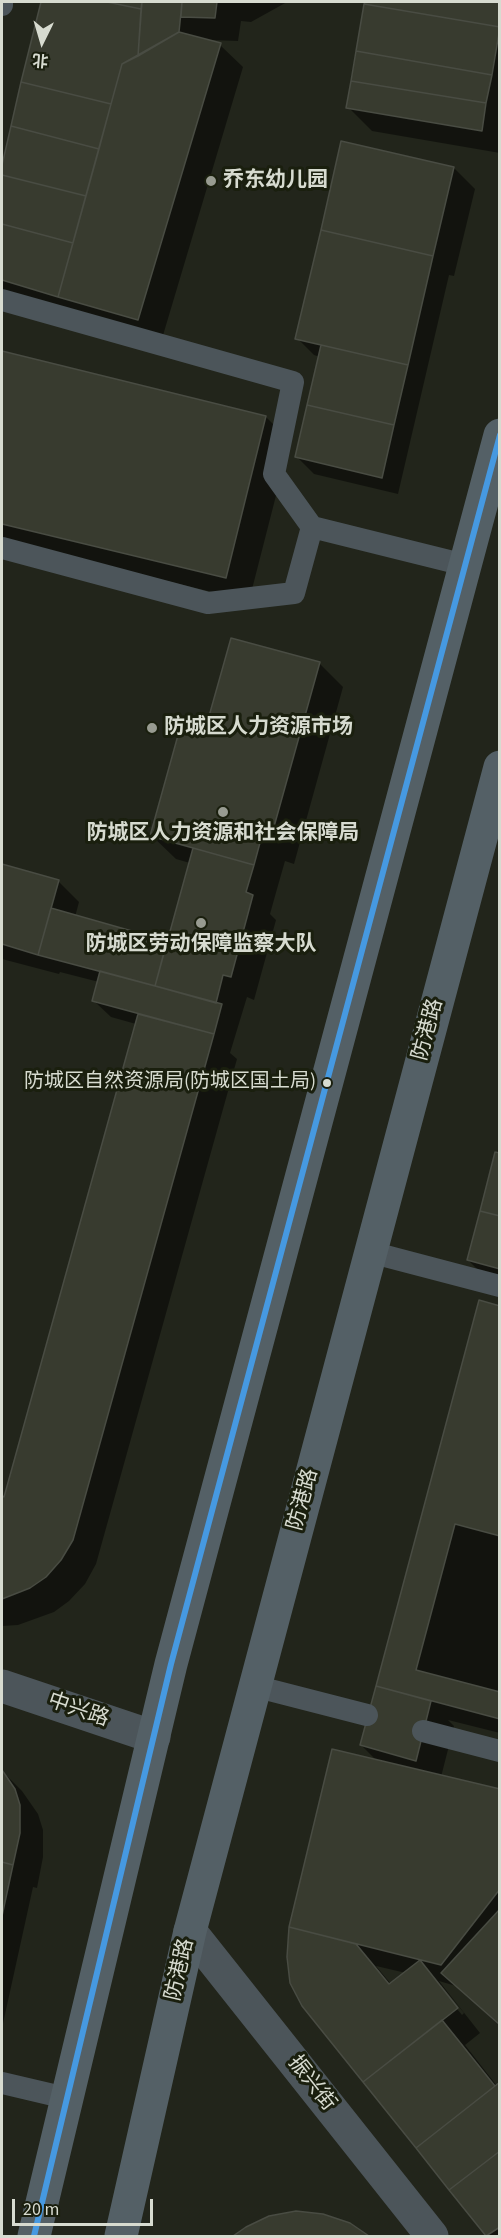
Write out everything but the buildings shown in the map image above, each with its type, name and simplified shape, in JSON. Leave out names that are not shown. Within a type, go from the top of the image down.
[{"type":"highway","points":[[34,2236],[174,1652],[500,435]]},
{"type":"highway","name":"防港路","points":[[121,2236],[190,1931],[500,767]]},
{"type":"street","name":"中兴路","points":[[2,1686],[154,1737]]},
{"type":"street","name":"振兴街","points":[[190,1931],[432,2236]]},
{"type":"lane","points":[[2,300],[293,382],[274,474],[312,527],[465,565]]},
{"type":"lane","points":[[2,548],[208,603],[294,593],[312,527]]},
{"type":"lane","points":[[370,1252],[500,1286]]},
{"type":"lane","points":[[254,1686],[368,1715]]},
{"type":"lane","points":[[423,1731],[500,1751]]},
{"type":"lane","points":[[2,2083],[66,2098]]},
{"type":"transit line","points":[[34,2236],[171,1664],[500,435]]},
{"type":"place","name":"乔东幼儿园","points":[[211,181]]},
{"type":"place","name":"防城区人力资源市场","points":[[152,728]]},
{"type":"place","name":"防城区人力资源和社会保障局","points":[[223,812]]},
{"type":"place","name":"防城区劳动保障监察大队","points":[[201,923]]},
{"type":"place","name":"防城区自然资源局(防城区国土局)","points":[[327,1083]]}]
